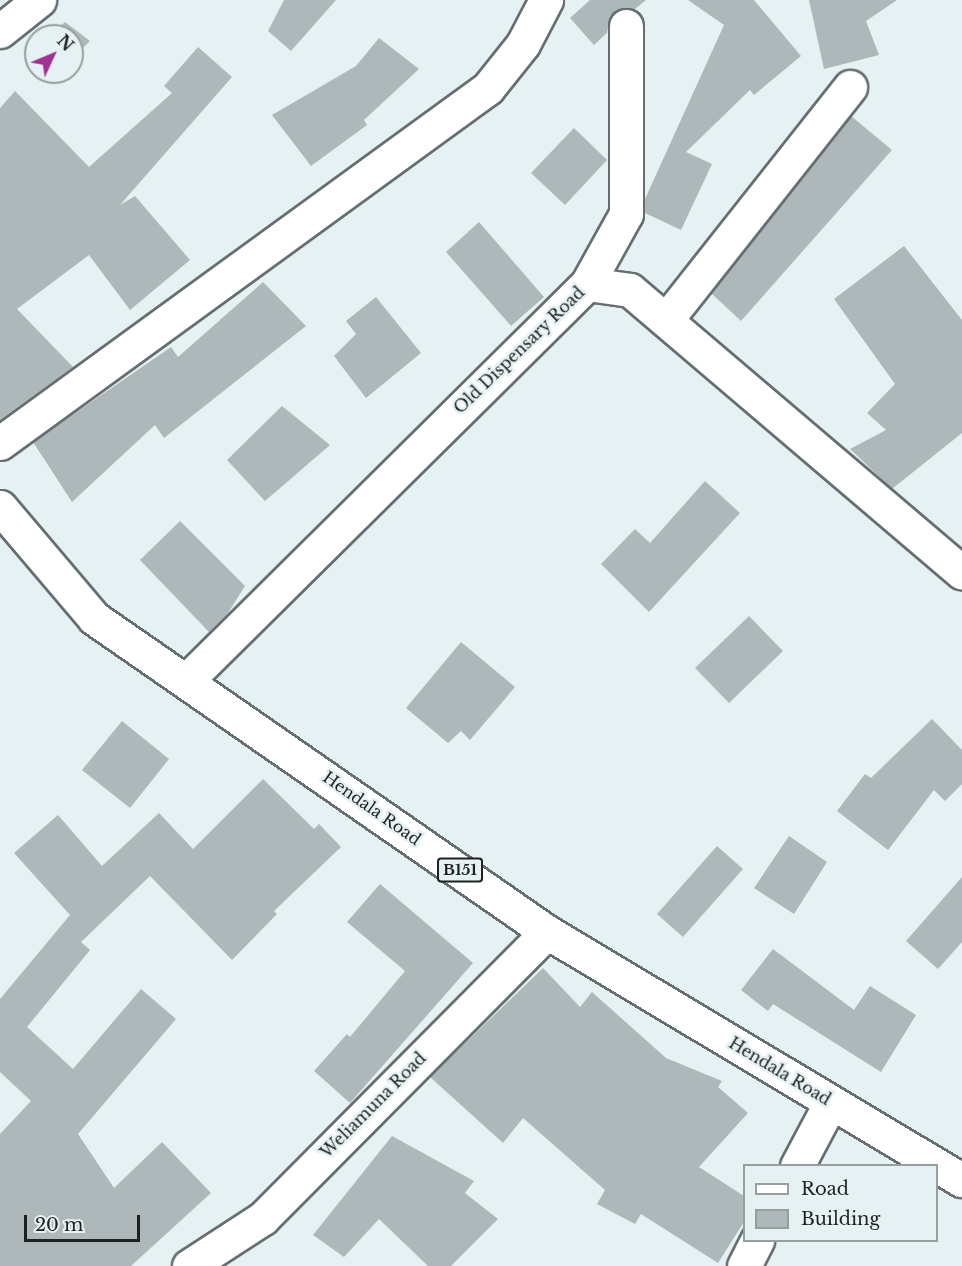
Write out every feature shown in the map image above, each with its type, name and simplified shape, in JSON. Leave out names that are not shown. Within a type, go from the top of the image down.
[{"type":"street","points":[[0,31],[39,0]]},
{"type":"street","points":[[0,443],[488,88],[523,44],[546,0]]},
{"type":"street","points":[[587,284],[627,214],[626,26]]},
{"type":"street","points":[[666,320],[850,87]]},
{"type":"street","name":"Old Dispensary Road","points":[[188,679],[587,284],[630,290],[962,573]]},
{"type":"street","name":"Hendala Road","points":[[0,507],[94,618],[188,679],[548,932],[935,1164]]},
{"type":"street","name":"Weliamuna Road","points":[[189,1266],[263,1218],[548,932]]},
{"type":"street","points":[[798,1164],[831,1102]]},
{"type":"street","name":"Hendala Road","points":[[938,1166],[962,1180]]},
{"type":"street","points":[[744,1266],[756,1242]]},
{"type":"building","points":[[284,0],[336,0],[291,51],[268,31]]},
{"type":"building","points":[[590,0],[646,0],[635,9],[616,10],[610,17],[607,33],[594,45],[570,18]]},
{"type":"building","points":[[688,0],[754,0],[801,56],[754,95],[750,90],[686,152],[712,164],[681,230],[645,213],[645,199],[724,25]]},
{"type":"building","points":[[809,0],[897,0],[866,21],[879,55],[824,69]]},
{"type":"building","points":[[84,36],[90,41],[84,47]]},
{"type":"building","points":[[379,38],[419,69],[364,120],[367,125],[311,166],[272,115],[356,66]]},
{"type":"building","points":[[198,47],[232,77],[120,205],[135,196],[190,260],[130,310],[89,255],[17,309],[73,367],[0,420],[0,108],[15,91],[89,167],[172,93],[164,86]]},
{"type":"building","points":[[851,116],[892,150],[741,321],[711,293]]},
{"type":"building","points":[[574,128],[607,160],[565,205],[531,173]]},
{"type":"building","points":[[479,222],[544,297],[511,326],[446,252]]},
{"type":"building","points":[[904,246],[962,320],[962,433],[892,489],[850,449],[886,430],[867,413],[895,384],[834,299]]},
{"type":"building","points":[[263,282],[306,326],[164,438],[155,425],[72,502],[33,442],[171,347],[178,357]]},
{"type":"building","points":[[376,297],[421,353],[366,398],[334,356],[356,334],[346,321]]},
{"type":"building","points":[[282,406],[330,445],[265,501],[227,460]]},
{"type":"building","points":[[705,481],[740,513],[649,612],[601,564],[635,529],[650,543]]},
{"type":"building","points":[[180,521],[245,586],[228,613],[209,632],[140,560]]},
{"type":"building","points":[[749,616],[783,651],[729,703],[695,668]]},
{"type":"building","points":[[461,642],[515,687],[470,740],[461,731],[448,743],[406,708]]},
{"type":"building","points":[[932,719],[962,750],[962,784],[945,801],[934,790],[888,850],[837,811],[865,774],[871,778]]},
{"type":"building","points":[[122,721],[169,759],[130,808],[82,770]]},
{"type":"building","points":[[263,779],[314,829],[319,824],[341,847],[274,911],[277,914],[232,960],[150,876],[81,942],[90,950],[27,1027],[73,1069],[141,989],[176,1019],[78,1134],[114,1188],[162,1142],[211,1193],[131,1266],[0,1266],[0,1134],[31,1101],[0,1072],[0,999],[70,915],[14,853],[58,815],[102,866],[159,813],[193,849]]},
{"type":"building","points":[[789,836],[827,862],[794,914],[754,888]]},
{"type":"building","points":[[717,846],[743,869],[683,937],[657,914]]},
{"type":"building","points":[[962,877],[962,942],[938,969],[906,941]]},
{"type":"building","points":[[380,884],[473,963],[350,1103],[314,1071],[347,1034],[350,1037],[405,971],[347,922]]},
{"type":"building","points":[[773,949],[854,1010],[870,986],[916,1015],[881,1072],[773,1004],[768,1011],[741,990]]},
{"type":"building","points":[[543,968],[580,1007],[592,992],[666,1058],[722,1081],[718,1087],[748,1113],[699,1167],[743,1195],[743,1224],[718,1263],[641,1214],[635,1224],[597,1204],[605,1190],[523,1118],[503,1143],[430,1077]]},
{"type":"building","points":[[392,1136],[474,1181],[465,1193],[498,1219],[451,1266],[428,1266],[379,1219],[344,1257],[313,1235]]}]
